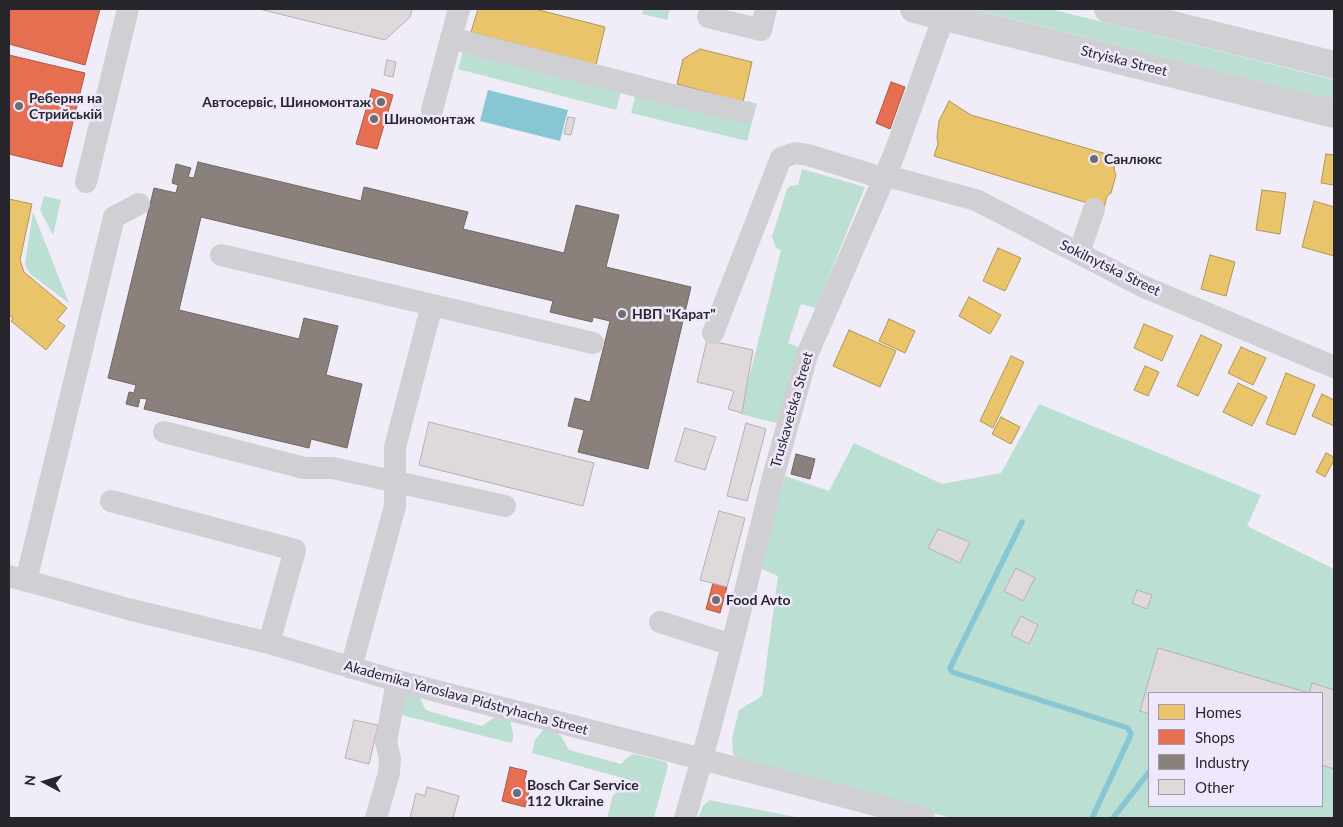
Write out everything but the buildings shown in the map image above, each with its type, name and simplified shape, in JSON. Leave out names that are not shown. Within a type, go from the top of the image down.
[{"type":"main road","name":"Stryiska Street","points":[[914,9],[1334,114]]},
{"type":"main road","points":[[1108,9],[1334,65]]},
{"type":"street","points":[[86,182],[128,9]]},
{"type":"street","points":[[432,110],[458,9]]},
{"type":"street","points":[[708,17],[761,30],[766,9]]},
{"type":"street","name":"Truskavetska Street","points":[[685,818],[732,645],[772,481],[807,355],[884,176],[944,16]]},
{"type":"street","points":[[451,38],[743,112]]},
{"type":"street","name":"Sokilnytska Street","points":[[713,333],[781,158],[795,153],[808,155],[876,176],[884,176],[976,200],[1142,286],[1334,367]]},
{"type":"street","points":[[17,579],[114,216],[139,204]]},
{"type":"street","points":[[1079,253],[1094,209]]},
{"type":"street","points":[[221,254],[593,343]]},
{"type":"street","points":[[351,668],[395,506],[395,447],[432,305]]},
{"type":"street","points":[[164,432],[304,468],[333,468],[505,506]]},
{"type":"street","points":[[112,501],[295,550],[269,643]]},
{"type":"street","name":"Akademika Yaroslava Pidstryhacha Street","points":[[17,579],[128,609],[269,643],[397,681],[924,818]]},
{"type":"street","points":[[660,622],[732,645]]},
{"type":"street","points":[[376,818],[388,773],[390,758],[386,742],[397,681]]},
{"type":"green space","points":[[643,9],[670,9],[667,20],[642,14]]},
{"type":"green space","points":[[973,9],[1050,9],[1334,80],[1334,100]]},
{"type":"green space","points":[[464,47],[622,88],[616,110],[458,69]]},
{"type":"green space","points":[[636,92],[744,118],[748,101],[757,104],[747,141],[631,113]]},
{"type":"green space","points":[[802,169],[865,187],[816,308],[801,304],[788,343],[803,349],[777,423],[740,414],[781,250],[776,248],[772,237],[787,189],[790,186],[798,185]]},
{"type":"green space","points":[[44,196],[61,200],[53,235],[40,210]]},
{"type":"green space","points":[[33,212],[69,303],[30,274],[25,264]]},
{"type":"green space","points":[[1039,404],[1261,495],[1247,526],[1334,569],[1334,818],[951,818],[756,766],[736,758],[733,754],[732,738],[739,710],[762,696],[778,576],[762,569],[766,543],[785,476],[829,491],[854,443],[942,484],[1001,473]]},
{"type":"green space","points":[[405,692],[415,693],[428,711],[482,726],[495,717],[510,720],[513,739],[511,743],[394,713]]},
{"type":"green space","points":[[544,729],[552,730],[561,736],[569,750],[621,764],[634,754],[666,762],[668,766],[654,818],[607,818],[613,795],[622,789],[628,788],[630,780],[532,753],[535,740]]},
{"type":"green space","points":[[709,800],[801,818],[698,818],[703,806]]},
{"type":"water","points":[[488,90],[568,110],[560,141],[480,121]]},
{"type":"waterway","points":[[1022,522],[950,668],[952,672],[1128,728],[1131,734],[1092,818]]},
{"type":"waterway","points":[[1113,818],[1148,773]]},
{"type":"place","name":"Автосервіс, Шиномонтаж","points":[[381,102]]},
{"type":"place","name":"Реберня на Стрийській","points":[[19,106]]},
{"type":"place","name":"Шиномонтаж","points":[[374,119]]},
{"type":"place","name":"Санлюкс","points":[[1094,159]]},
{"type":"place","name":"НВП \"Карат\"","points":[[622,314]]},
{"type":"place","name":"Food Avto","points":[[716,600]]},
{"type":"place","name":"Bosch Car Service 112 Ukraine","points":[[517,793]]}]
